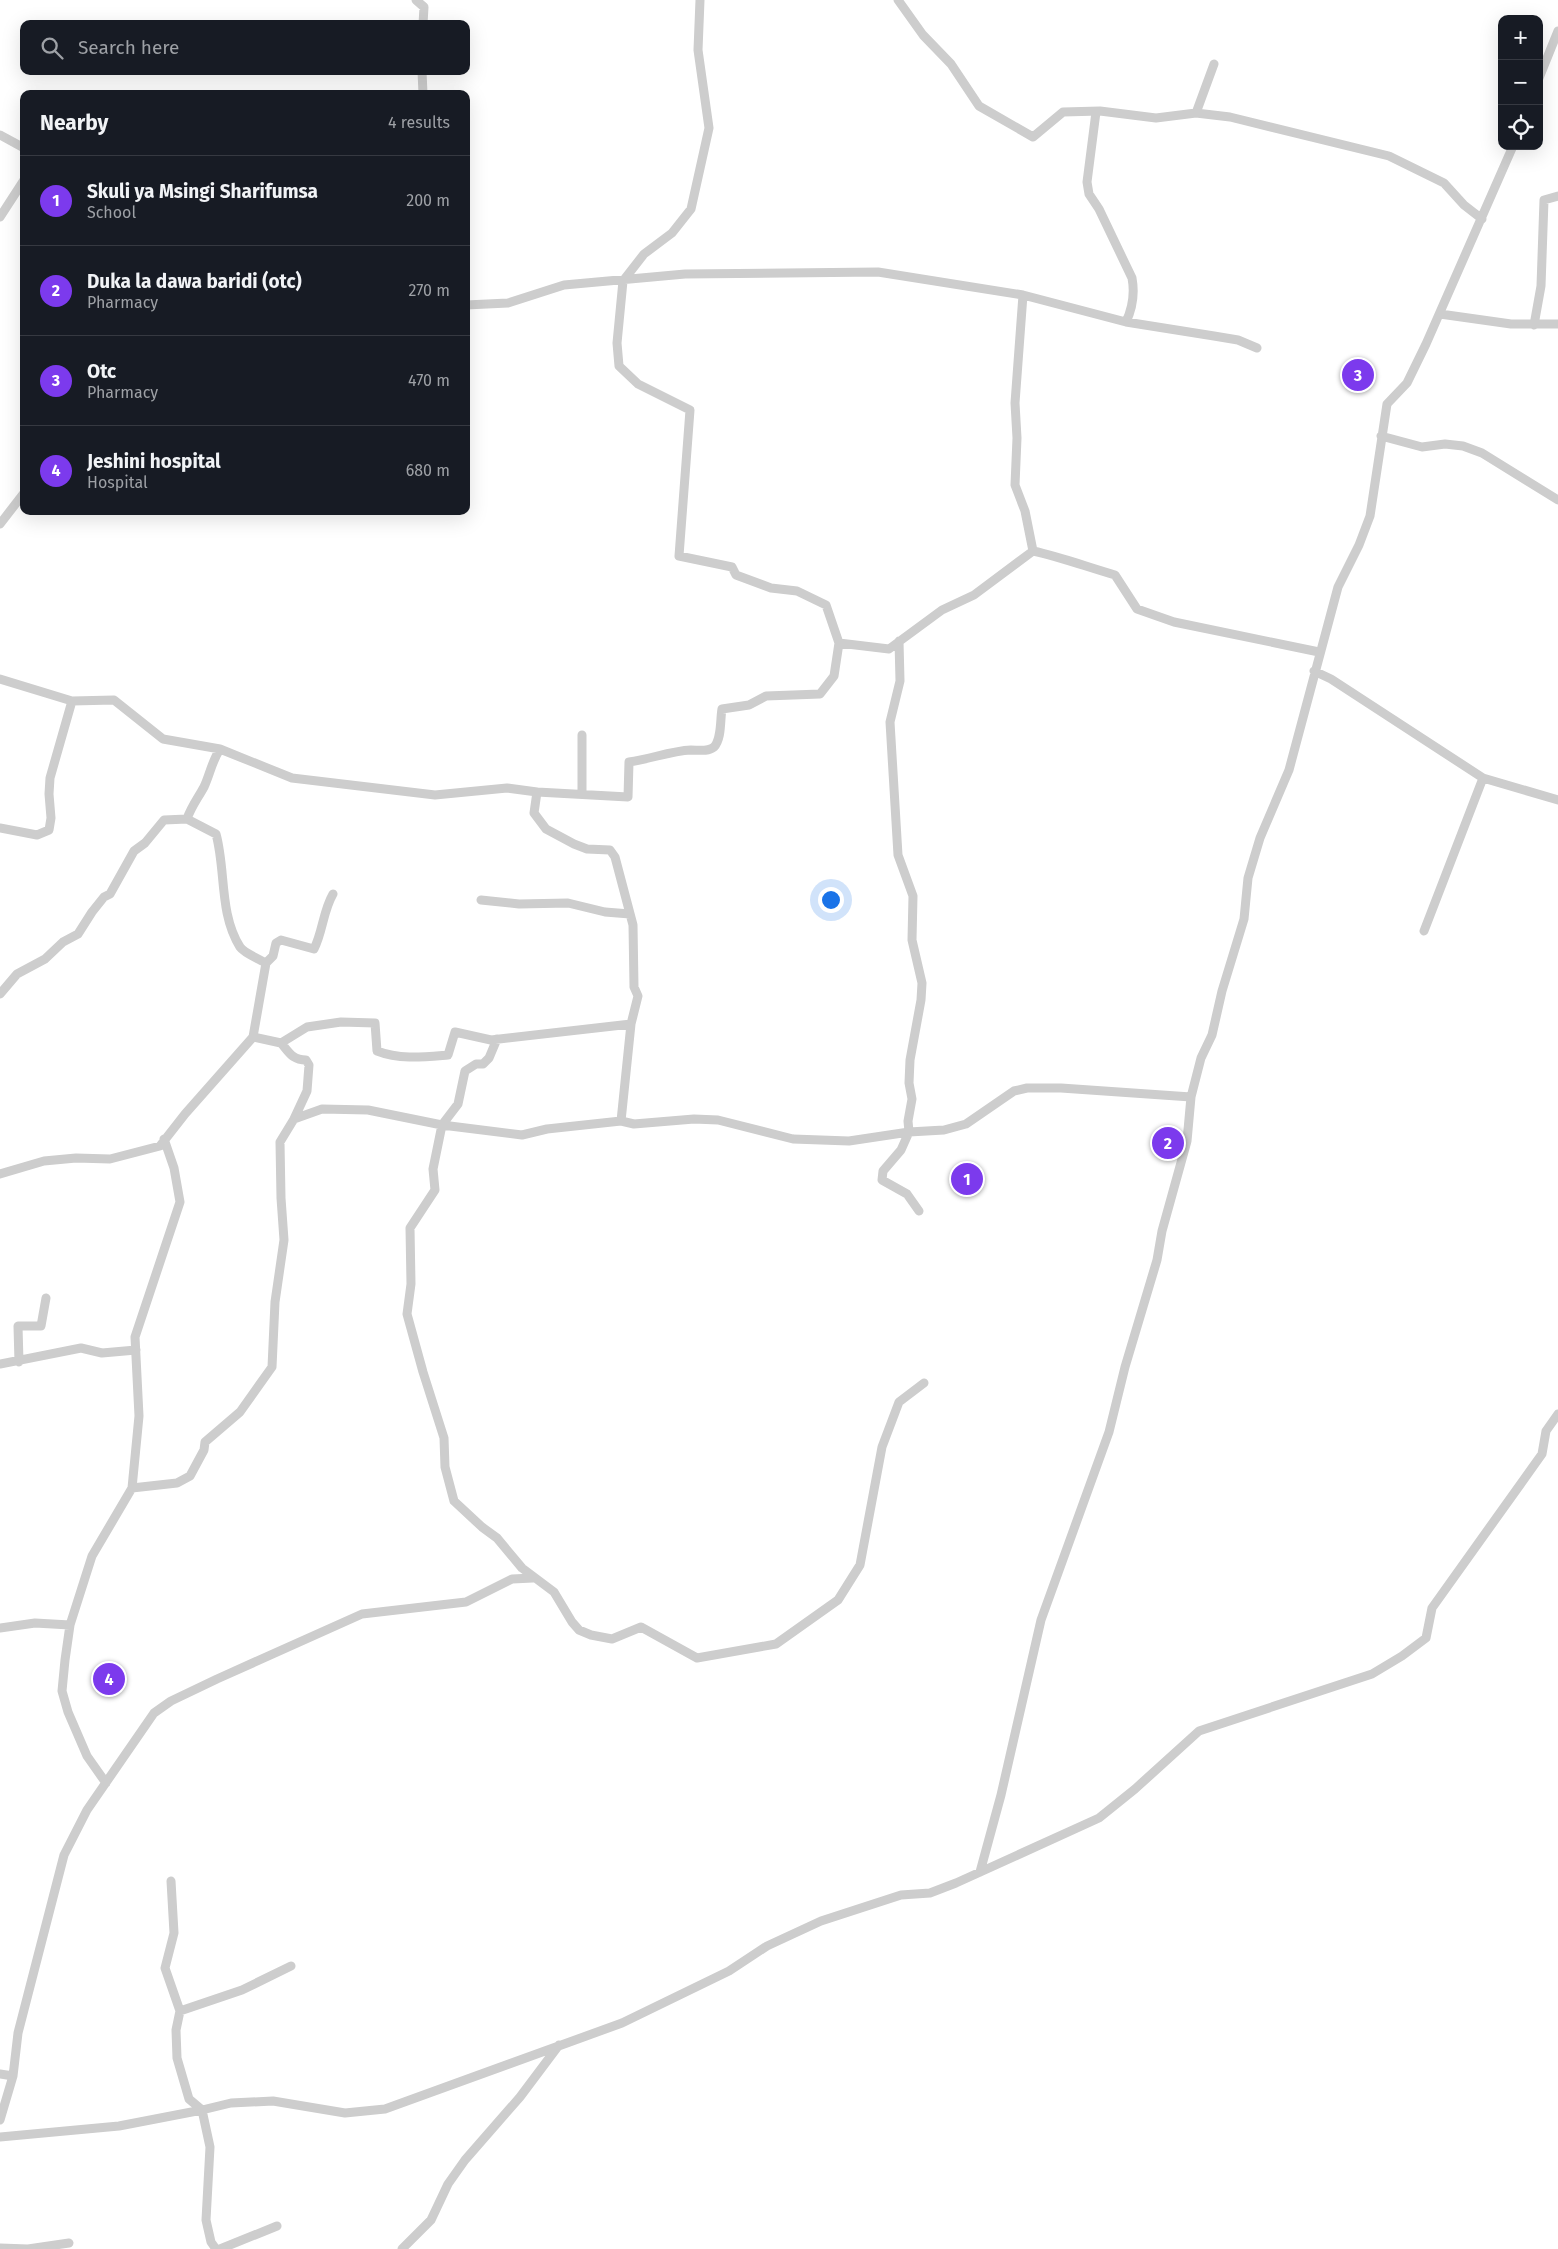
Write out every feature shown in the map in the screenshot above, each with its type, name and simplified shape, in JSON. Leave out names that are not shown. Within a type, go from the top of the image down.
[{"type":"street","points":[[416,0],[424,7],[423,20]]},
{"type":"street","points":[[0,679],[72,701],[114,700],[162,739],[220,749],[292,778],[435,795],[507,788],[538,792],[628,797],[629,762],[658,757],[670,752],[705,751],[714,747],[719,737],[722,709],[749,705],[766,696],[820,694],[834,676],[839,643],[826,605],[797,591],[771,588],[736,575],[732,567],[679,556],[690,410],[638,384],[619,366],[617,343],[623,281],[644,254],[672,233],[691,209],[709,128],[698,50],[700,0],[690,0]]},
{"type":"street","points":[[898,0],[923,35],[950,64],[980,106],[1033,137],[1063,112],[1096,112],[1156,118],[1196,113],[1230,117],[1389,156],[1444,183],[1464,205],[1482,219]]},
{"type":"street","points":[[1543,68],[1558,31]]},
{"type":"street","points":[[1196,113],[1214,64]]},
{"type":"street","points":[[422,75],[423,90]]},
{"type":"street","points":[[1096,112],[1087,182],[1089,194],[1099,209],[1132,278],[1134,290],[1126,322]]},
{"type":"street","points":[[0,135],[20,146]]},
{"type":"street","points":[[980,1872],[1001,1795],[1041,1620],[1110,1432],[1125,1367],[1157,1260],[1162,1231],[1187,1141],[1191,1097],[1201,1058],[1212,1035],[1222,991],[1244,919],[1248,878],[1260,838],[1289,770],[1319,652],[1338,587],[1359,545],[1370,516],[1387,404],[1407,383],[1440,314],[1511,150]]},
{"type":"street","points":[[0,217],[20,186]]},
{"type":"street","points":[[1534,325],[1541,286],[1544,200],[1558,196]]},
{"type":"street","points":[[470,305],[508,303],[564,285],[685,274],[878,272],[1024,295],[1126,322],[1238,340],[1257,348]]},
{"type":"street","points":[[1024,295],[1015,403],[1017,438],[1015,485],[1024,511],[1033,552]]},
{"type":"street","points":[[1440,314],[1511,324],[1558,324]]},
{"type":"street","points":[[1381,436],[1422,447],[1445,444],[1463,446],[1491,458],[1558,500]]},
{"type":"street","points":[[0,524],[20,498]]},
{"type":"street","points":[[839,643],[890,649],[942,610],[974,595],[1033,552],[1060,557],[1082,566],[1114,575],[1137,609],[1174,622],[1319,652]]},
{"type":"street","points":[[899,641],[900,681],[890,722],[898,855],[913,896],[912,940],[922,983],[921,1000],[910,1060],[909,1083],[912,1100],[908,1121],[909,1132],[901,1150],[883,1171],[882,1180],[907,1194],[918,1211]]},
{"type":"street","points":[[1314,671],[1331,679],[1482,778],[1558,800]]},
{"type":"street","points":[[0,828],[37,835],[49,830],[51,818],[50,778],[72,701]]},
{"type":"street","points":[[582,735],[582,794]]},
{"type":"street","points":[[187,820],[192,806],[204,787],[213,760],[220,749]]},
{"type":"street","points":[[1424,932],[1482,778]]},
{"type":"street","points":[[538,792],[534,813],[546,829],[587,849],[610,850],[619,868],[633,925],[634,987],[638,996],[631,1024],[621,1121]]},
{"type":"street","points":[[0,994],[17,974],[45,959],[64,942],[78,934],[104,897],[110,894],[134,851],[145,843],[164,820],[187,820],[216,834],[220,851],[227,915],[241,948],[266,963]]},
{"type":"street","points":[[0,1174],[44,1161],[76,1158],[110,1159],[160,1146],[252,1037],[266,963],[273,956],[276,943],[280,940],[314,949],[322,932],[324,914],[333,894]]},
{"type":"street","points":[[481,900],[519,904],[568,903],[605,912],[630,914]]},
{"type":"street","points":[[252,1037],[281,1043],[307,1027],[341,1022],[375,1023],[377,1051],[386,1055],[408,1057],[448,1055],[455,1032],[491,1040],[631,1024]]},
{"type":"street","points":[[497,1039],[489,1058],[483,1064],[476,1064],[465,1071],[458,1104],[442,1125],[433,1169],[435,1190],[410,1228],[411,1284],[407,1314],[444,1438],[445,1467],[454,1501],[497,1538],[522,1568],[554,1592],[579,1630],[591,1635],[612,1639],[641,1627],[697,1658],[776,1644],[838,1600],[860,1565],[882,1447],[899,1402],[924,1383]]},
{"type":"street","points":[[132,1488],[177,1483],[190,1476],[204,1450],[205,1442],[240,1412],[272,1367],[276,1302],[284,1240],[280,1142],[294,1119],[307,1091],[309,1065],[306,1060],[288,1054],[281,1043]]},
{"type":"street","points":[[294,1119],[322,1109],[368,1110],[442,1125],[522,1135],[547,1129],[621,1121],[634,1124],[694,1119],[718,1120],[793,1140],[849,1141],[909,1132],[944,1130],[966,1124],[1014,1092],[1028,1088],[1062,1088],[1191,1097]]},
{"type":"street","points":[[106,1783],[88,1756],[68,1712],[62,1691],[70,1625],[92,1556],[132,1488],[139,1416],[135,1337],[180,1202],[174,1168],[164,1140]]},
{"type":"street","points":[[19,1362],[18,1326],[41,1326],[46,1298]]},
{"type":"street","points":[[0,1364],[19,1362],[81,1348],[102,1353],[136,1350]]},
{"type":"street","points":[[0,2137],[119,2126],[231,2103],[273,2101],[345,2113],[385,2109],[622,2023],[730,1971],[767,1946],[821,1921],[902,1896],[930,1893],[1099,1818],[1135,1789],[1200,1731],[1372,1674],[1402,1656],[1426,1638],[1432,1608],[1542,1454],[1546,1432],[1558,1414]]},
{"type":"street","points":[[0,2120],[13,2076],[18,2033],[64,1856],[87,1810],[154,1713],[170,1701],[362,1614],[466,1602],[512,1579],[533,1578]]},
{"type":"street","points":[[0,1628],[35,1623],[70,1625]]},
{"type":"street","points":[[171,1881],[174,1933],[165,1968],[180,2011],[176,2030],[177,2058],[189,2099],[202,2110],[210,2147],[206,2220],[211,2242],[216,2249]]},
{"type":"street","points":[[180,2011],[242,1990],[291,1966]]},
{"type":"street","points":[[402,2249],[431,2220],[448,2184],[520,2097],[559,2045]]},
{"type":"street","points":[[0,2074],[13,2076]]},
{"type":"street","points":[[220,2249],[276,2226]]},
{"type":"street","points":[[0,2248],[28,2249],[69,2244]]},
{"type":"place","name":"Otc","points":[[1358,375]]},
{"type":"place","name":"Duka la dawa baridi (otc)","points":[[1168,1143]]},
{"type":"place","name":"Skuli ya Msingi Sharifumsa","points":[[967,1179]]},
{"type":"place","name":"Jeshini hospital","points":[[109,1679]]}]
